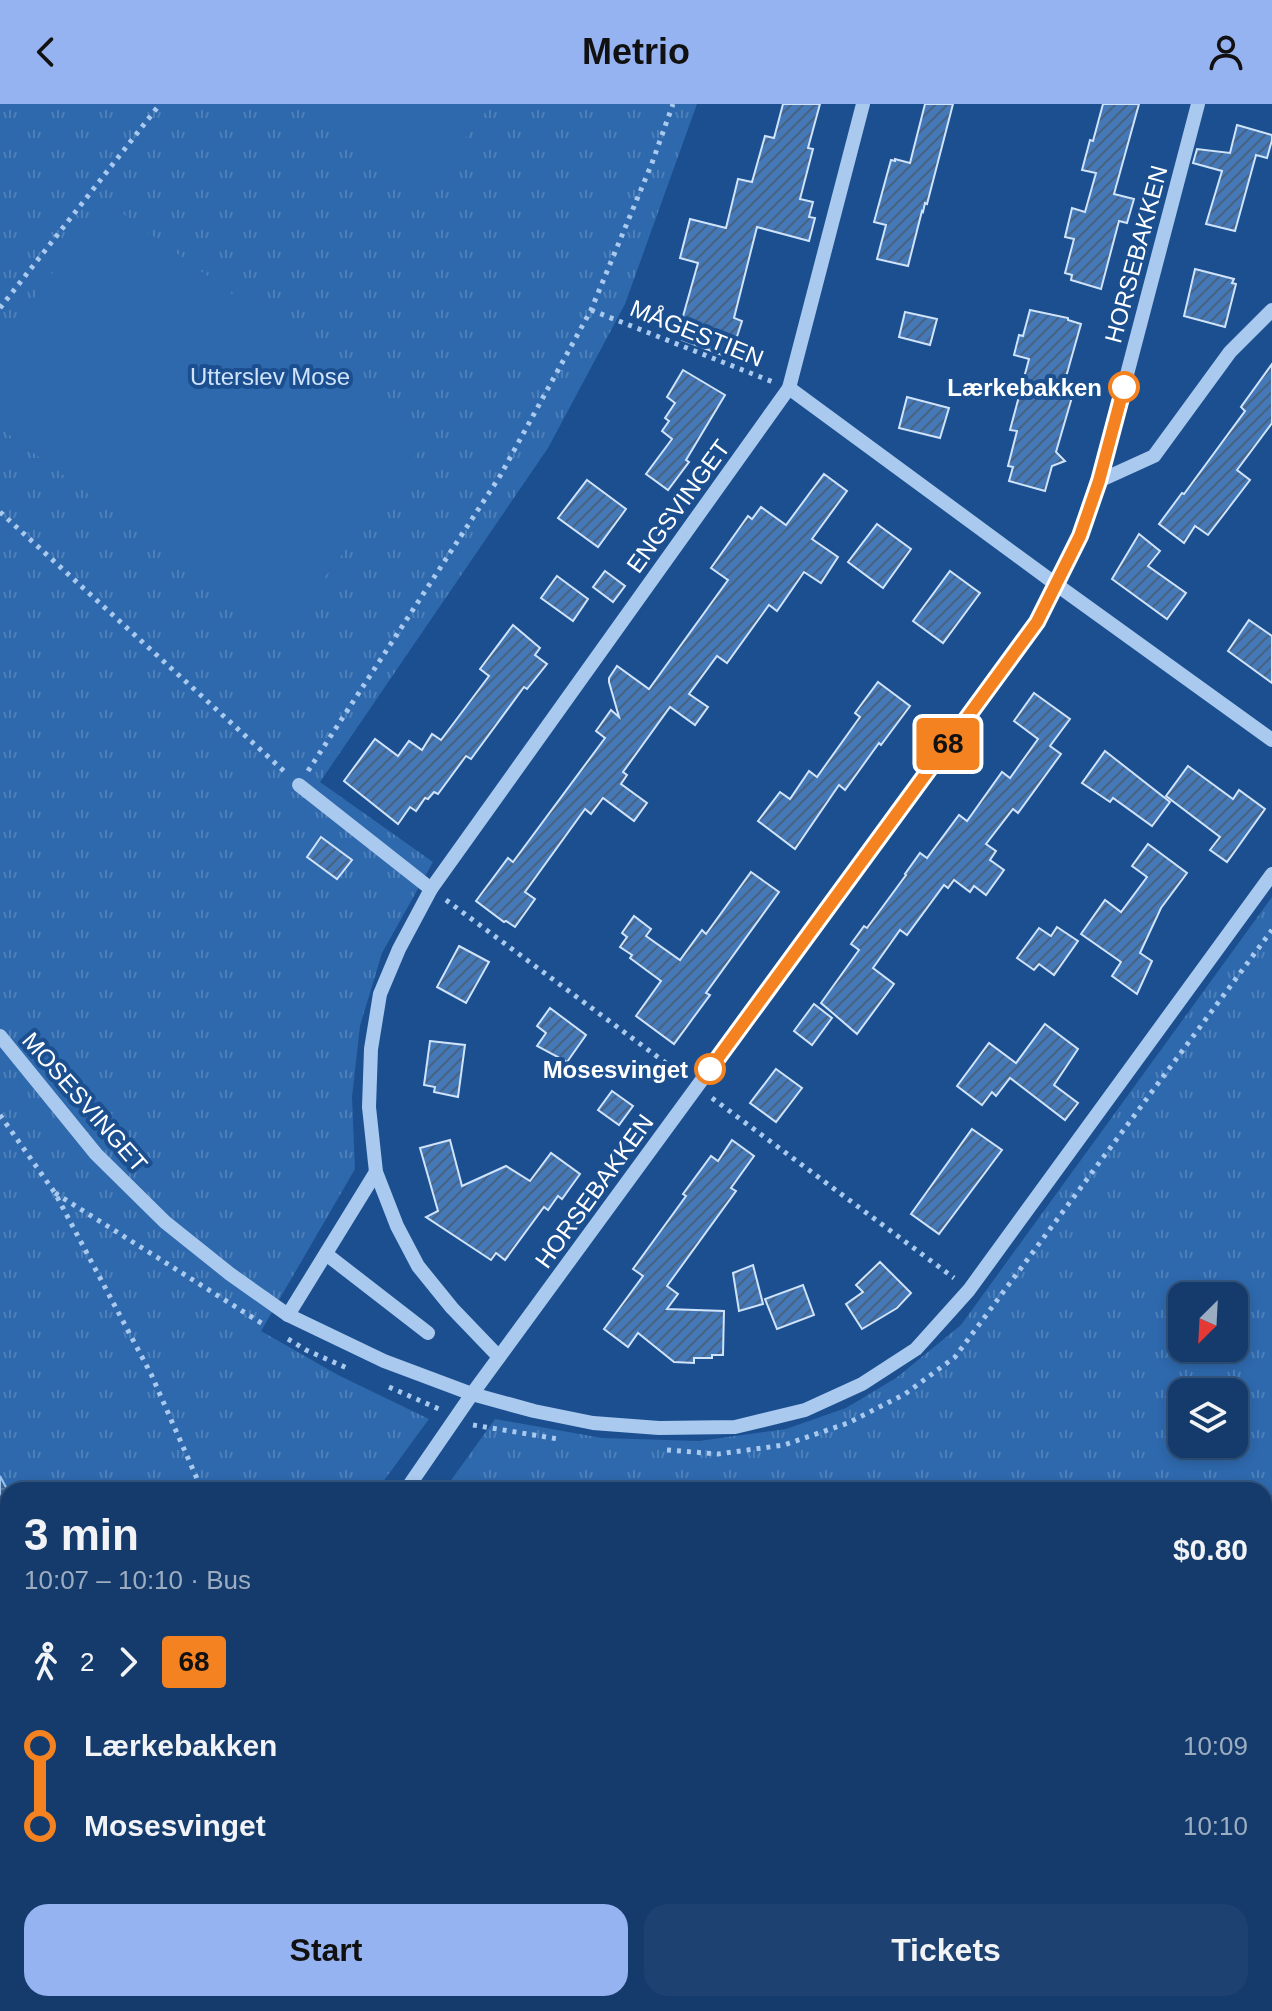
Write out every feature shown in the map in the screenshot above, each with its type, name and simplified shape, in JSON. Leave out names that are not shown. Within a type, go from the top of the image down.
[{"type":"street","name":"ENGSVINGET","points":[[499,1357],[452,1308],[418,1266],[397,1226],[376,1172],[369,1107],[371,1049],[380,994],[399,949],[431,889],[789,388],[863,104]]},
{"type":"street","name":"HORSEBAKKEN","points":[[412,1482],[472,1394],[1037,622],[1080,536],[1099,481],[1198,104]]},
{"type":"street","points":[[1099,481],[1154,456],[1230,352],[1272,310]]},
{"type":"street","points":[[789,388],[1272,740]]},
{"type":"street","points":[[299,785],[431,889]]},
{"type":"street","name":"MOSESVINGET","points":[[0,1036],[96,1154],[155,1212],[230,1274],[288,1315],[384,1361],[472,1394],[534,1411],[593,1423],[659,1428],[735,1427],[805,1410],[862,1384],[916,1349],[969,1290],[1272,874]]},
{"type":"street","points":[[288,1315],[376,1172]]},
{"type":"street","points":[[326,1254],[428,1333]]},
{"type":"path","points":[[0,308],[160,104]]},
{"type":"path","points":[[0,512],[299,785],[500,476],[591,310],[673,104]]},
{"type":"path","name":"MÅGESTIEN","points":[[591,310],[789,388]]},
{"type":"path","points":[[657,1449],[718,1454],[784,1445],[848,1423],[876,1409],[905,1394],[955,1357],[1272,930]]},
{"type":"path","points":[[0,1115],[55,1193],[151,1374],[198,1482]]},
{"type":"path","points":[[55,1193],[237,1309],[306,1350],[347,1368]]},
{"type":"path","points":[[389,1387],[473,1425],[565,1440]]},
{"type":"green space","name":"Utterslev Mose","points":[[0,104],[697,104],[625,304],[548,448],[320,782],[433,862],[382,953],[360,1026],[352,1097],[355,1169],[261,1331],[338,1375],[429,1419],[383,1482],[0,1482]]},
{"type":"green space","points":[[305,104],[491,104],[425,193]]},
{"type":"green space","points":[[106,201],[428,439],[281,636],[0,428],[0,343]]},
{"type":"green space","points":[[1272,897],[1272,1482],[450,1482],[495,1419],[602,1438],[699,1441],[786,1429],[846,1408],[896,1378],[961,1325]]},
{"type":"building","points":[[783,104],[820,104],[808,148],[813,149],[800,199],[813,202],[809,217],[815,218],[809,241],[757,227],[734,318],[742,321],[730,358],[682,340],[686,328],[680,327],[698,263],[680,258],[690,219],[726,228],[738,179],[752,182],[765,136],[774,138]]},
{"type":"building","points":[[925,104],[953,104],[908,266],[877,259],[886,225],[874,222],[891,160],[910,163]]},
{"type":"building","points":[[1103,104],[1139,104],[1114,194],[1134,199],[1127,223],[1119,221],[1101,289],[1071,280],[1072,275],[1065,273],[1074,239],[1065,237],[1072,208],[1085,212],[1096,173],[1082,170]]},
{"type":"building","points":[[1237,125],[1272,135],[1272,140],[1267,158],[1256,155],[1235,231],[1206,224],[1222,171],[1193,163],[1197,149],[1230,153]]},
{"type":"building","points":[[1195,269],[1234,279],[1232,283],[1236,284],[1225,327],[1184,316]]},
{"type":"building","points":[[1030,310],[1081,324],[1064,384],[1075,387],[1056,452],[1065,461],[1052,466],[1045,491],[1009,481],[1013,467],[1008,466],[1017,431],[1010,430],[1029,359],[1014,355]]},
{"type":"building","points":[[905,312],[937,319],[930,345],[899,337]]},
{"type":"building","points":[[1272,364],[1272,423],[1237,470],[1250,480],[1208,535],[1195,526],[1184,543],[1159,524],[1245,411],[1241,407]]},
{"type":"building","points":[[683,370],[725,395],[686,460],[689,462],[668,490],[646,474],[672,439],[662,431],[669,421],[665,418],[675,403],[667,397]]},
{"type":"building","points":[[907,397],[949,408],[940,438],[899,428]]},
{"type":"building","points":[[824,474],[847,491],[812,539],[838,557],[821,583],[804,572],[777,611],[769,605],[727,663],[717,656],[689,694],[708,707],[695,725],[670,707],[623,772],[627,775],[621,784],[647,803],[634,821],[603,798],[591,814],[585,809],[525,892],[535,899],[515,927],[476,901],[508,858],[513,862],[605,738],[596,731],[611,710],[619,717],[609,682],[617,666],[649,689],[728,580],[711,568],[748,516],[752,519],[761,507],[786,525]]},
{"type":"building","points":[[587,480],[626,509],[598,547],[558,518]]},
{"type":"building","points":[[877,524],[911,549],[883,588],[848,562]]},
{"type":"building","points":[[1139,534],[1160,551],[1148,566],[1186,593],[1167,619],[1112,579]]},
{"type":"building","points":[[605,571],[625,586],[613,602],[593,587]]},
{"type":"building","points":[[950,571],[980,593],[943,643],[913,621]]},
{"type":"building","points":[[557,576],[588,599],[573,621],[541,598]]},
{"type":"building","points":[[1249,620],[1272,636],[1272,683],[1228,651]]},
{"type":"building","points":[[513,625],[540,648],[535,655],[547,664],[527,689],[524,687],[471,759],[466,756],[438,794],[434,792],[428,799],[425,798],[416,811],[410,807],[398,824],[344,781],[375,739],[398,756],[409,741],[422,750],[432,734],[441,740],[489,676],[480,669]]},
{"type":"building","points":[[878,682],[910,706],[845,790],[839,785],[795,849],[758,821],[780,792],[790,799],[809,771],[817,777],[860,717],[855,713]]},
{"type":"building","points":[[1034,693],[1070,719],[1050,746],[1061,754],[1018,813],[1013,809],[986,844],[996,851],[990,860],[1004,870],[986,895],[974,886],[970,892],[954,880],[948,888],[944,885],[907,935],[900,930],[873,968],[894,984],[857,1034],[821,1003],[859,950],[851,944],[864,926],[867,928],[920,853],[927,858],[959,815],[967,821],[1002,772],[1010,778],[1038,739],[1014,721]]},
{"type":"building","points":[[1105,751],[1170,802],[1152,826],[1113,798],[1110,802],[1082,783]]},
{"type":"building","points":[[1188,766],[1233,799],[1239,790],[1265,809],[1227,862],[1210,850],[1220,837],[1166,796]]},
{"type":"building","points":[[321,837],[352,860],[337,879],[307,857]]},
{"type":"building","points":[[1148,844],[1187,873],[1161,908],[1140,953],[1152,961],[1137,994],[1112,976],[1121,962],[1081,934],[1105,900],[1121,912],[1147,877],[1132,866]]},
{"type":"building","points":[[751,872],[779,892],[706,993],[710,995],[674,1044],[636,1016],[661,981],[620,947],[627,937],[622,933],[634,916],[651,929],[646,936],[680,960],[702,930],[706,934]]},
{"type":"building","points":[[1057,927],[1078,941],[1054,975],[1039,964],[1034,970],[1017,958],[1039,928],[1051,936]]},
{"type":"building","points":[[459,946],[489,962],[466,1003],[437,987]]},
{"type":"building","points":[[814,1004],[832,1018],[812,1045],[794,1031]]},
{"type":"building","points":[[550,1008],[586,1035],[567,1062],[537,1046],[546,1033],[537,1026]]},
{"type":"building","points":[[1045,1024],[1078,1049],[1054,1085],[1078,1103],[1065,1120],[1010,1078],[996,1096],[992,1092],[982,1105],[957,1086],[989,1043],[1016,1063]]},
{"type":"building","points":[[430,1041],[465,1045],[458,1097],[434,1092],[435,1087],[424,1085]]},
{"type":"building","points":[[776,1069],[802,1088],[776,1122],[750,1103]]},
{"type":"building","points":[[612,1091],[633,1106],[619,1125],[598,1110]]},
{"type":"building","points":[[972,1129],[1002,1150],[939,1234],[911,1214]]},
{"type":"building","points":[[450,1140],[462,1186],[506,1166],[530,1181],[551,1153],[580,1174],[562,1199],[558,1196],[548,1210],[544,1207],[505,1260],[496,1253],[491,1260],[426,1217],[438,1211],[420,1148]]},
{"type":"building","points":[[732,1140],[754,1156],[731,1188],[736,1191],[667,1286],[678,1294],[667,1309],[724,1311],[723,1355],[694,1358],[694,1363],[674,1362],[638,1333],[628,1347],[604,1329],[643,1276],[633,1269],[711,1156],[718,1161]]},
{"type":"building","points":[[880,1262],[911,1293],[897,1308],[862,1329],[846,1304],[863,1292],[856,1285]]},
{"type":"building","points":[[753,1265],[763,1304],[739,1311],[733,1273]]},
{"type":"building","points":[[803,1285],[814,1315],[777,1329],[765,1299]]},
{"type":"bus line","name":"68","points":[[710,1069],[1037,622],[1080,536],[1099,481],[1124,387]]},
{"type":"place","name":"Lærkebakken","points":[[1124,387]]},
{"type":"place","name":"Mosesvinget","points":[[710,1069]]}]
